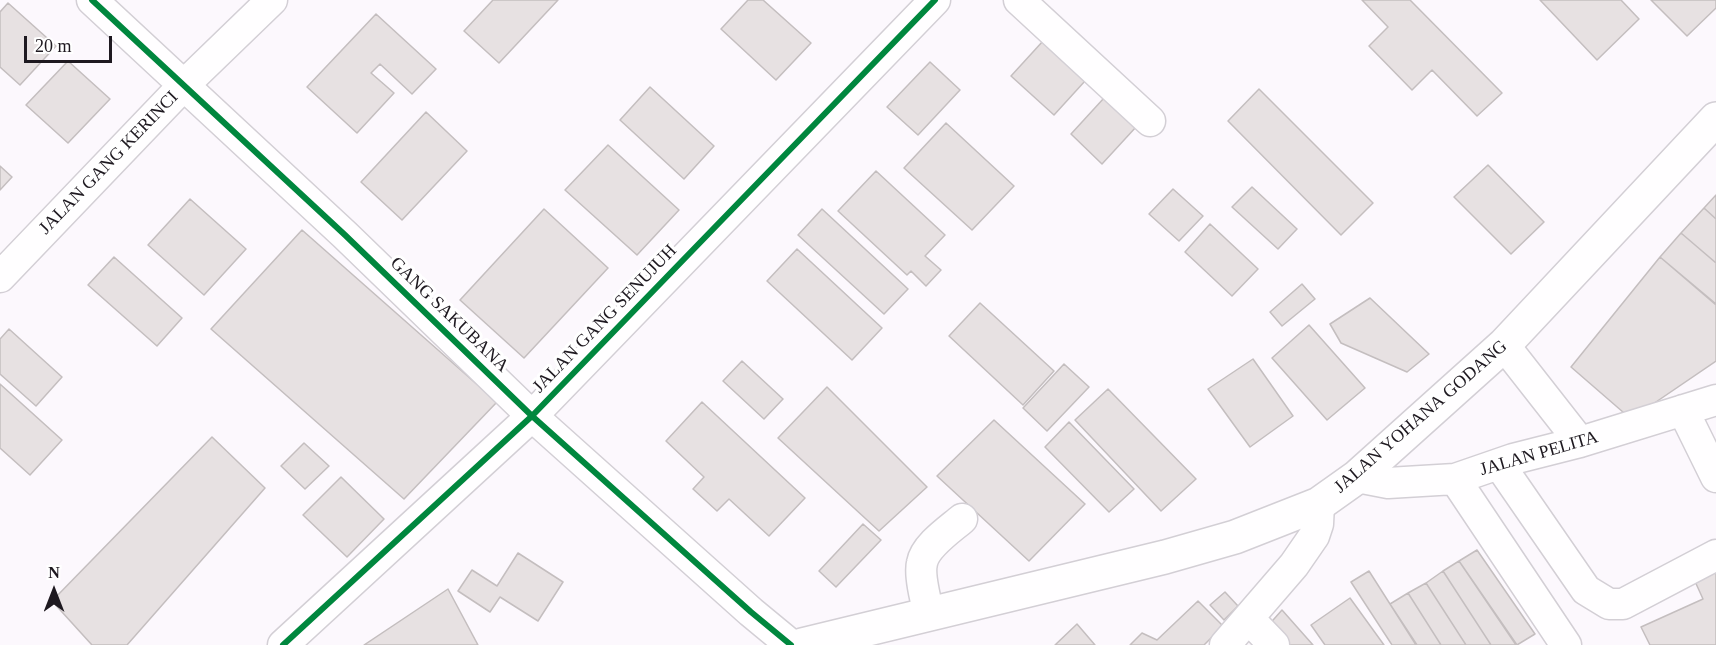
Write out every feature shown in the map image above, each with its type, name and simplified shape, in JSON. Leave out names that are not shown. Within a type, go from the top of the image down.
[{"type":"main road","name":"JALAN YOHANA GODANG","points":[[802,645],[1165,557],[1235,537],[1319,504],[1357,477],[1504,345],[1716,119]]},
{"type":"street","name":"GANG SAKUBANA","points":[[92,0],[345,235],[532,416],[790,645]]},
{"type":"street","name":"JALAN GANG KERINCI","points":[[0,277],[184,85],[272,0]]},
{"type":"street","name":"JALAN GANG SENUJUH","points":[[283,645],[532,416],[935,0]]},
{"type":"street","points":[[1019,0],[1150,121]]},
{"type":"street","points":[[1504,345],[1580,442]]},
{"type":"street","name":"JALAN PELITA","points":[[1357,477],[1388,483],[1455,479],[1716,400]]},
{"type":"street","points":[[1683,410],[1716,477]]},
{"type":"street","points":[[1499,464],[1586,590],[1609,604],[1623,604],[1716,555]]},
{"type":"street","points":[[1455,479],[1566,645]]},
{"type":"street","points":[[1225,645],[1294,566],[1314,536],[1318,524],[1319,504]]},
{"type":"street","points":[[929,614],[921,564],[930,547],[962,519]]},
{"type":"street","points":[[1249,619],[1274,645]]},
{"type":"building","points":[[493,0],[558,0],[499,63],[464,31]]},
{"type":"building","points":[[748,0],[763,0],[811,43],[776,80],[721,29]]},
{"type":"building","points":[[1362,0],[1410,0],[1502,93],[1477,116],[1432,70],[1412,90],[1369,46],[1388,27]]},
{"type":"building","points":[[1540,0],[1621,0],[1639,19],[1597,60]]},
{"type":"building","points":[[1651,0],[1716,0],[1716,8],[1687,36]]},
{"type":"building","points":[[8,3],[56,46],[20,85],[0,67],[0,12]]},
{"type":"building","points":[[376,14],[436,69],[412,94],[380,64],[371,73],[394,93],[357,133],[307,87]]},
{"type":"building","points":[[1043,41],[1085,81],[1054,115],[1011,76]]},
{"type":"building","points":[[68,61],[110,99],[68,143],[26,105]]},
{"type":"building","points":[[930,62],[960,90],[918,135],[887,107]]},
{"type":"building","points":[[650,87],[714,146],[684,179],[620,120]]},
{"type":"building","points":[[1259,89],[1373,203],[1341,235],[1228,121]]},
{"type":"building","points":[[1104,98],[1136,127],[1102,164],[1071,134]]},
{"type":"building","points":[[426,112],[467,151],[402,220],[361,182]]},
{"type":"building","points":[[946,123],[1014,186],[972,230],[904,168]]},
{"type":"building","points":[[608,145],[679,210],[637,255],[565,190]]},
{"type":"building","points":[[1488,165],[1544,222],[1511,254],[1454,197]]},
{"type":"building","points":[[0,166],[12,177],[0,190]]},
{"type":"building","points":[[876,171],[945,235],[925,256],[941,270],[926,286],[911,271],[907,275],[838,211]]},
{"type":"building","points":[[1252,187],[1297,229],[1278,249],[1232,207]]},
{"type":"building","points":[[1173,189],[1203,216],[1179,241],[1149,214]]},
{"type":"building","points":[[1716,195],[1716,219],[1704,208]]},
{"type":"building","points":[[190,199],[246,249],[204,295],[148,245]]},
{"type":"building","points":[[1704,208],[1716,219],[1716,263],[1681,233]]},
{"type":"building","points":[[544,209],[608,268],[524,358],[460,300]]},
{"type":"building","points":[[822,209],[908,289],[884,314],[798,235]]},
{"type":"building","points":[[1210,224],[1258,269],[1232,296],[1185,252]]},
{"type":"building","points":[[302,230],[497,402],[404,499],[211,329]]},
{"type":"building","points":[[1681,233],[1716,263],[1716,304],[1660,257]]},
{"type":"building","points":[[797,249],[882,328],[852,360],[767,281]]},
{"type":"building","points":[[114,257],[182,318],[157,346],[88,285]]},
{"type":"building","points":[[1660,257],[1716,305],[1716,361],[1631,419],[1571,367]]},
{"type":"building","points":[[1302,284],[1315,299],[1282,326],[1270,312]]},
{"type":"building","points":[[1370,298],[1429,354],[1407,372],[1341,343],[1330,324]]},
{"type":"building","points":[[980,303],[1054,371],[1023,405],[949,336]]},
{"type":"building","points":[[1309,325],[1365,388],[1327,420],[1272,358]]},
{"type":"building","points":[[9,329],[62,377],[36,406],[0,374],[0,339]]},
{"type":"building","points":[[1253,359],[1293,416],[1250,447],[1208,389]]},
{"type":"building","points":[[742,361],[783,399],[764,419],[723,381]]},
{"type":"building","points":[[1064,364],[1089,387],[1047,431],[1023,408]]},
{"type":"building","points":[[0,384],[62,440],[30,475],[0,448]]},
{"type":"building","points":[[827,387],[927,487],[879,531],[778,438]]},
{"type":"building","points":[[1108,389],[1196,479],[1161,511],[1075,420]]},
{"type":"building","points":[[702,402],[805,498],[769,536],[729,499],[717,511],[693,489],[704,477],[666,441]]},
{"type":"building","points":[[994,420],[1085,504],[1029,561],[937,476]]},
{"type":"building","points":[[1069,422],[1134,489],[1109,512],[1045,447]]},
{"type":"building","points":[[212,437],[265,488],[127,645],[92,645],[52,601]]},
{"type":"building","points":[[304,443],[329,466],[305,489],[281,466]]},
{"type":"building","points":[[341,477],[384,519],[347,557],[303,515]]},
{"type":"building","points":[[863,524],[881,540],[836,587],[819,571]]},
{"type":"building","points":[[1477,550],[1535,634],[1517,645],[1459,561]]},
{"type":"building","points":[[518,553],[563,582],[538,621],[500,597],[490,612],[458,591],[472,570],[497,586]]},
{"type":"building","points":[[1459,561],[1516,645],[1491,645],[1443,571]]},
{"type":"building","points":[[1716,566],[1716,645],[1650,645],[1641,627],[1703,599],[1693,577]]},
{"type":"building","points":[[1369,571],[1416,645],[1392,645],[1351,582]]},
{"type":"building","points":[[1443,571],[1491,645],[1466,645],[1426,583]]},
{"type":"building","points":[[1426,583],[1466,645],[1441,645],[1408,593]]},
{"type":"building","points":[[448,589],[478,645],[364,645]]},
{"type":"building","points":[[1225,592],[1238,606],[1224,620],[1210,605]]},
{"type":"building","points":[[1408,593],[1441,645],[1417,645],[1390,604]]},
{"type":"building","points":[[1350,598],[1384,645],[1325,645],[1311,625]]},
{"type":"building","points":[[1198,601],[1223,626],[1204,645],[1130,645],[1142,633],[1157,640]]},
{"type":"building","points":[[1282,610],[1313,645],[1282,645],[1266,628]]},
{"type":"building","points":[[1077,624],[1095,645],[1055,645]]},
{"type":"cycle path","points":[[92,0],[345,235],[532,416],[791,645]]},
{"type":"cycle path","points":[[283,645],[532,416],[935,0]]}]
